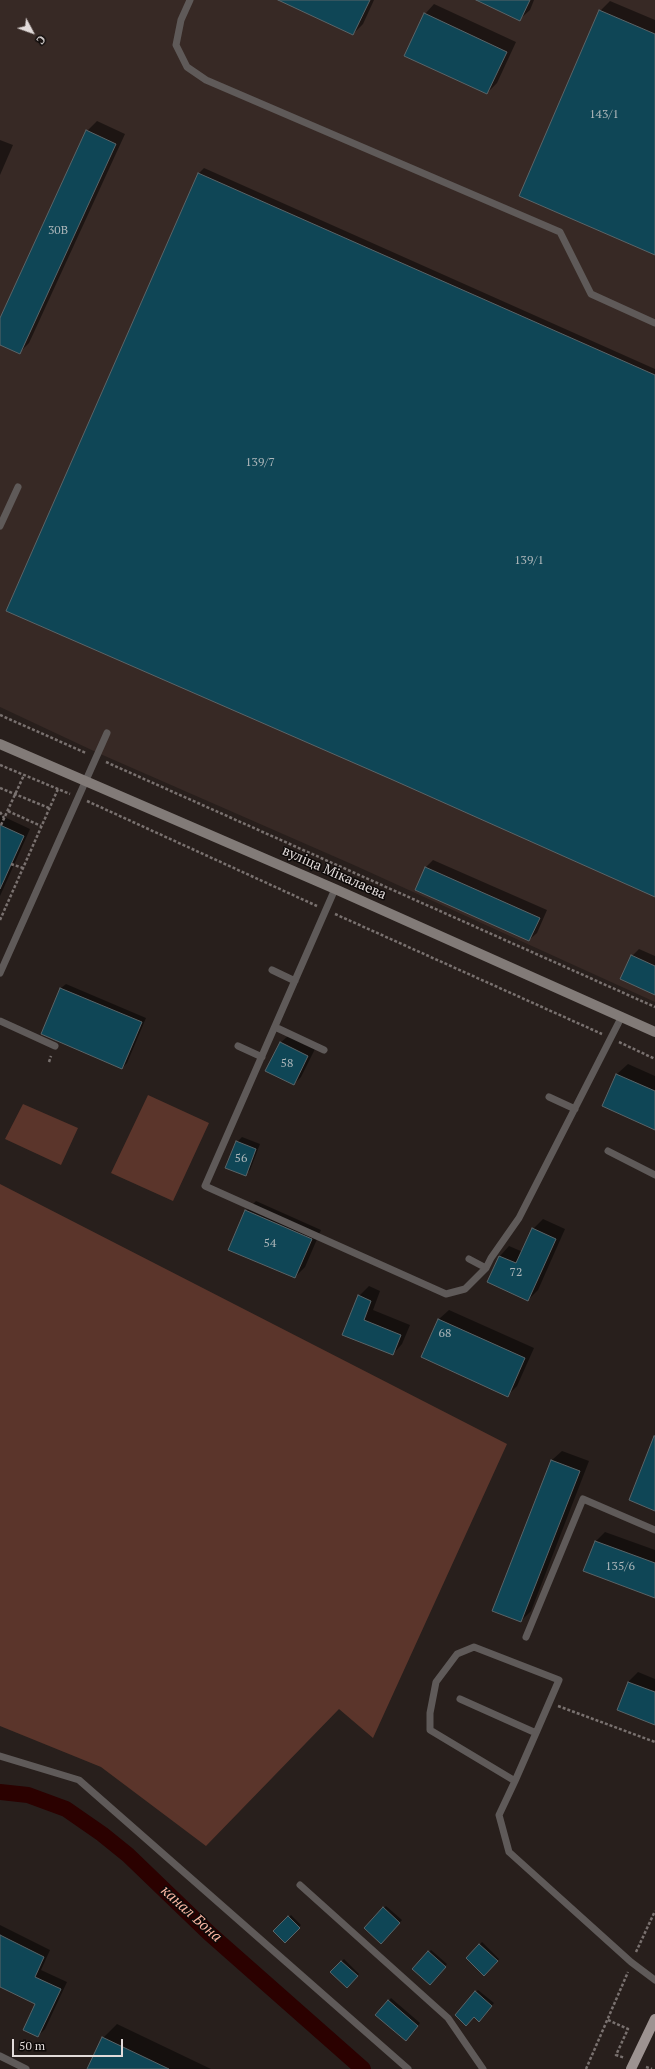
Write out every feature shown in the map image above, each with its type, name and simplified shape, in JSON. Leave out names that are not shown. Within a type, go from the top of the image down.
[{"type":"main road","name":"вуліца Мікалаева","points":[[0,744],[335,889],[655,1032]]},
{"type":"main road","points":[[633,2065],[655,2019]]},
{"type":"lane","points":[[190,0],[181,20],[176,45],[187,67],[206,80],[560,232],[591,294],[655,323]]},
{"type":"lane","points":[[0,526],[18,487]]},
{"type":"lane","points":[[0,973],[107,733]]},
{"type":"lane","points":[[335,889],[205,1186],[446,1294],[465,1289],[486,1268],[491,1258],[519,1218],[622,1016]]},
{"type":"lane","points":[[272,970],[295,981]]},
{"type":"lane","points":[[0,1021],[55,1046]]},
{"type":"lane","points":[[275,1027],[324,1050]]},
{"type":"lane","points":[[238,1046],[262,1056]]},
{"type":"lane","points":[[549,1097],[575,1109]]},
{"type":"lane","points":[[608,1151],[655,1175]]},
{"type":"lane","points":[[469,1259],[486,1268]]},
{"type":"lane","points":[[526,1637],[583,1499],[655,1530]]},
{"type":"lane","points":[[514,1781],[430,1730],[430,1713],[436,1682],[457,1654],[474,1647],[559,1680],[499,1815],[509,1852],[631,1962],[655,1980]]},
{"type":"lane","points":[[460,1699],[536,1733]]},
{"type":"lane","points":[[0,1756],[79,1780],[408,2069]]},
{"type":"lane","points":[[300,1886],[448,2018],[482,2069]]},
{"type":"lane","points":[[0,2056],[26,2069]]},
{"type":"path","points":[[0,715],[655,1007]]},
{"type":"path","points":[[1,825],[24,775]]},
{"type":"path","points":[[0,788],[49,808]]},
{"type":"path","points":[[0,920],[58,789]]},
{"type":"path","points":[[8,811],[41,826]]},
{"type":"path","points":[[0,812],[5,818]]},
{"type":"path","points":[[12,864],[23,868]]},
{"type":"path","points":[[549,1702],[655,1742]]},
{"type":"path","points":[[586,2069],[608,2020],[631,1962],[655,1911]]},
{"type":"path","points":[[608,2020],[628,2029],[616,2055],[633,2065],[652,2069]]},
{"type":"shaded area","points":[[0,0],[655,0],[655,1002],[356,866],[98,753],[0,707]]},
{"type":"shaded area","points":[[148,1095],[209,1123],[173,1201],[111,1173]]},
{"type":"shaded area","points":[[23,1104],[78,1128],[61,1165],[5,1139]]},
{"type":"shaded area","points":[[0,1184],[507,1444],[373,1738],[339,1709],[206,1846],[101,1767],[0,1726]]},
{"type":"building","points":[[278,0],[370,0],[353,35]]},
{"type":"building","points":[[476,0],[530,0],[520,21]]},
{"type":"building","points":[[599,10],[655,34],[655,255],[519,196]]},
{"type":"building","points":[[424,13],[507,52],[487,94],[404,56]]},
{"type":"building","points":[[86,130],[116,144],[20,354],[0,345],[0,318]]},
{"type":"building","points":[[198,173],[655,375],[655,897],[393,780],[6,611]]},
{"type":"building","points":[[0,825],[24,836],[0,889]]},
{"type":"building","points":[[425,867],[540,918],[529,941],[415,890]]},
{"type":"building","points":[[631,955],[655,966],[655,995],[620,979]]},
{"type":"building","points":[[60,988],[142,1022],[122,1069],[41,1034]]},
{"type":"building","points":[[280,1042],[308,1056],[294,1085],[265,1071]]},
{"type":"building","points":[[616,1074],[655,1091],[655,1130],[602,1106]]},
{"type":"building","points":[[236,1141],[256,1149],[246,1176],[225,1168]]},
{"type":"building","points":[[245,1210],[312,1239],[295,1278],[228,1250]]},
{"type":"building","points":[[532,1228],[556,1239],[528,1301],[487,1282],[499,1256],[516,1263]]},
{"type":"building","points":[[358,1295],[371,1301],[364,1320],[401,1335],[393,1355],[342,1335]]},
{"type":"building","points":[[438,1319],[525,1358],[508,1397],[421,1357]]},
{"type":"building","points":[[655,1436],[655,1511],[629,1500]]},
{"type":"building","points":[[551,1460],[580,1471],[521,1622],[492,1611]]},
{"type":"building","points":[[595,1541],[655,1563],[655,1598],[583,1571]]},
{"type":"building","points":[[628,1682],[655,1692],[655,1725],[617,1710]]},
{"type":"building","points":[[383,1907],[400,1923],[381,1944],[364,1928]]},
{"type":"building","points":[[288,1916],[300,1928],[285,1943],[273,1931]]},
{"type":"building","points":[[0,1935],[44,1957],[35,1977],[61,1989],[38,2037],[23,2030],[35,2004],[0,1987]]},
{"type":"building","points":[[479,1944],[498,1961],[484,1976],[466,1958]]},
{"type":"building","points":[[428,1951],[446,1967],[430,1985],[412,1969]]},
{"type":"building","points":[[341,1961],[358,1976],[347,1988],[330,1972]]},
{"type":"building","points":[[475,1991],[492,2006],[479,2022],[474,2017],[466,2026],[455,2015]]},
{"type":"building","points":[[388,2000],[418,2026],[406,2041],[375,2015]]},
{"type":"building","points":[[102,2037],[169,2069],[87,2069]]},
{"type":"waterway","name":"канал Бона","points":[[0,1792],[28,1795],[66,1809],[102,1834],[128,1855],[209,1933],[363,2069]]}]
